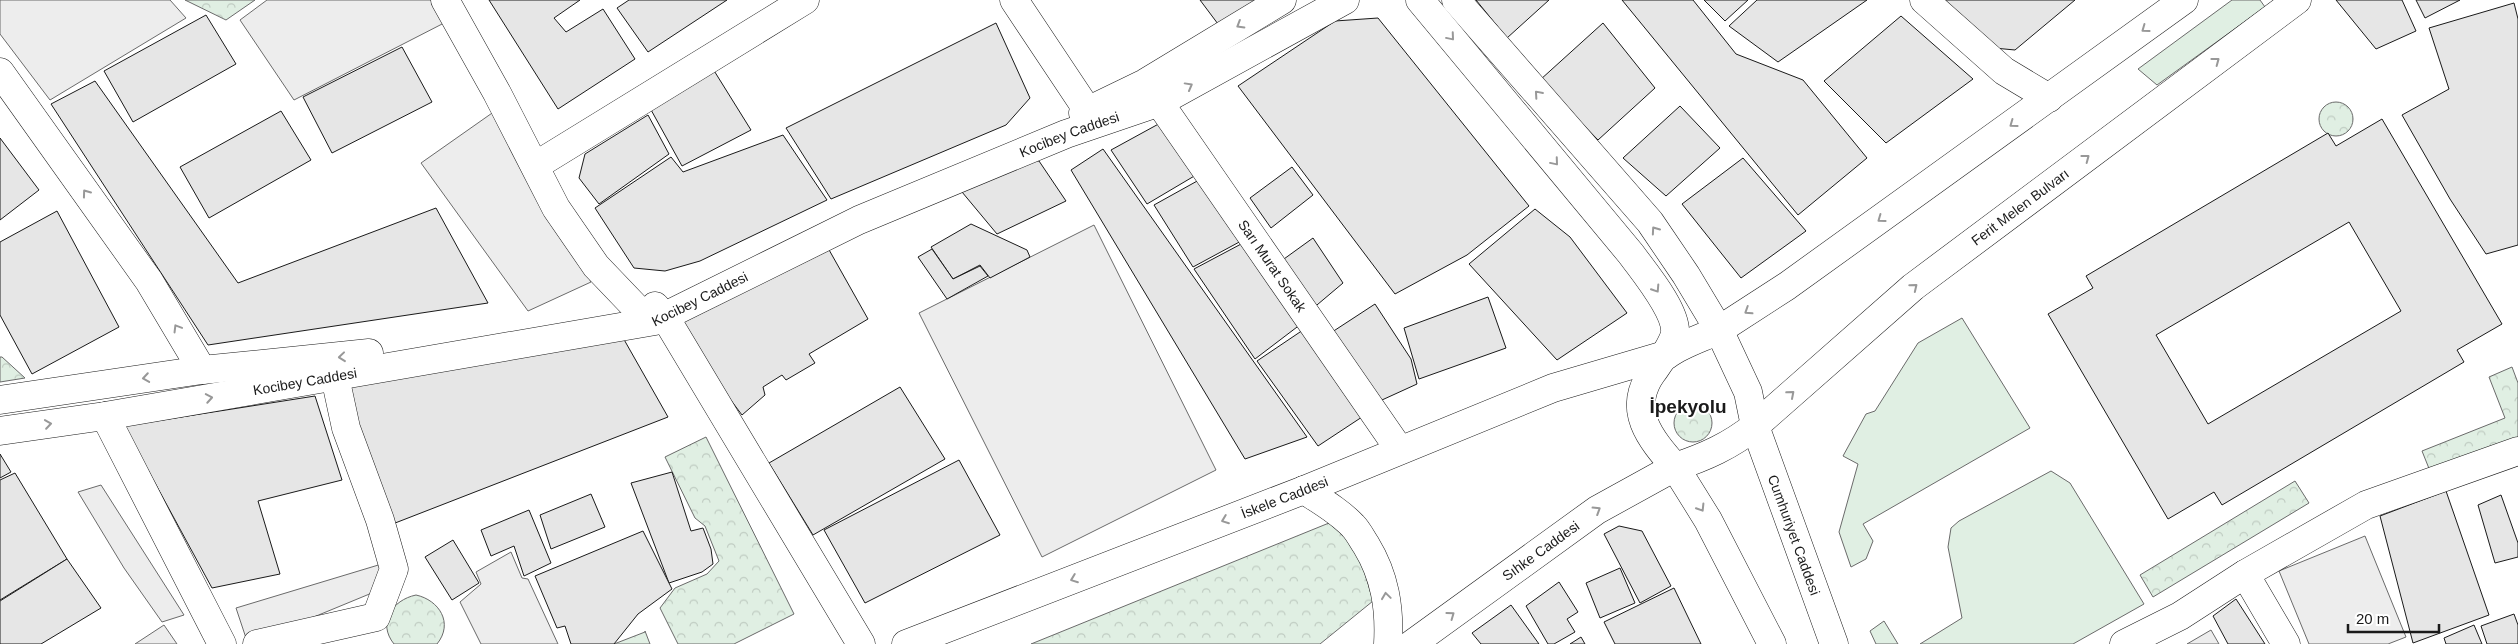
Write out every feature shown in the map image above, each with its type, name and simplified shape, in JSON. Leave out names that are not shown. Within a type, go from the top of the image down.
[{"type":"street","points":[[445,0],[556,208],[596,266],[652,313],[861,644]]},
{"type":"street","points":[[535,166],[805,0]]},
{"type":"street","points":[[1014,0],[1088,111]]},
{"type":"street","name":"Kocibey Caddesi","points":[[0,400],[202,370],[349,356],[652,313],[891,192],[1088,111],[1153,92],[1282,0]]},
{"type":"street","name":"Kocibey Caddesi","points":[[0,431],[105,416],[335,377],[652,313],[859,220],[1066,134],[1345,0]]},
{"type":"street","points":[[1420,0],[1631,254],[1658,291],[1673,319],[1675,334],[1665,355],[1646,382],[1640,395],[1642,420],[1656,446],[1675,467],[1708,520],[1772,644]]},
{"type":"street","points":[[1456,0],[1650,222],[1686,275],[1719,330],[1743,379],[1755,426],[1736,441],[1675,467]]},
{"type":"street","points":[[1924,0],[2004,71],[2049,98]]},
{"type":"street","points":[[1665,355],[1719,330],[1787,286],[2184,0]]},
{"type":"street","name":"Ferit Melen Bulvarı","points":[[1755,426],[1913,287],[2298,0]]},
{"type":"street","points":[[0,72],[149,281],[202,370]]},
{"type":"street","name":"Sarı Murat Sokak","points":[[1153,92],[1368,408],[1399,449]]},
{"type":"street","points":[[652,313],[843,644]]},
{"type":"street","name":"İskele Caddesi","points":[[906,644],[1304,490],[1399,449],[1553,388],[1665,355]]},
{"type":"street","points":[[257,644],[376,617],[394,569],[380,520],[346,428],[335,377]]},
{"type":"street","points":[[105,416],[222,644]]},
{"type":"street","name":"Cumhuriyet Caddesi","points":[[1755,426],[1834,644]]},
{"type":"street","points":[[2124,644],[2180,616],[2245,574],[2366,506],[2518,451]]},
{"type":"street","name":"Sıhke Caddesi","points":[[1412,644],[1597,510],[1675,467]]},
{"type":"street","points":[[1304,490],[1332,508],[1355,527],[1375,559],[1384,582],[1390,620],[1388,644]]},
{"type":"street","points":[[2245,574],[2286,644]]},
{"type":"green space","points":[[185,0],[255,0],[226,20]]},
{"type":"green space","points":[[2232,0],[2260,0],[2265,7],[2157,85],[2138,69]]},
{"type":"green space","points":[[2336,102],[2348,107],[2353,119],[2348,131],[2336,136],[2324,131],[2319,119],[2324,107]]},
{"type":"green space","points":[[1962,318],[2030,428],[1863,524],[1873,541],[1866,559],[1851,567],[1839,532],[1858,464],[1843,456],[1866,414],[1875,411],[1918,343]]},
{"type":"green space","points":[[0,357],[2,357],[25,378],[0,382]]},
{"type":"green space","points":[[2512,367],[2518,383],[2518,439],[2432,476],[2422,451],[2505,418],[2489,377]]},
{"type":"green space","points":[[1693,404],[1707,409],[1712,423],[1707,437],[1693,442],[1679,437],[1674,423],[1679,409]]},
{"type":"green space","points":[[706,437],[794,614],[734,644],[678,644],[660,608],[675,588],[707,574],[719,561],[705,526],[695,518],[665,457]]},
{"type":"green space","points":[[2051,471],[2070,483],[2144,604],[2073,644],[1920,644],[1962,618],[1948,547],[1951,528],[1959,521]]},
{"type":"green space","points":[[2295,481],[2309,503],[2153,597],[2140,575]]},
{"type":"green space","points":[[1329,523],[1358,549],[1373,601],[1320,644],[1031,644]]},
{"type":"green space","points":[[416,595],[431,602],[442,614],[444,628],[442,636],[437,644],[394,644],[387,628],[390,614],[400,602]]},
{"type":"green space","points":[[1884,621],[1898,644],[1876,644],[1870,631]]},
{"type":"green space","points":[[645,632],[650,644],[614,644]]},
{"type":"shaded area","points":[[0,0],[170,0],[186,18],[50,100],[0,34]]},
{"type":"shaded area","points":[[267,0],[431,0],[446,22],[294,100],[240,20]]},
{"type":"shaded area","points":[[495,111],[591,282],[528,311],[421,163]]},
{"type":"shaded area","points":[[1094,225],[1216,470],[1042,557],[919,313]]},
{"type":"shaded area","points":[[101,485],[184,615],[162,622],[124,568],[78,492]]},
{"type":"shaded area","points":[[2365,536],[2406,637],[2388,644],[2309,644],[2279,571]]},
{"type":"shaded area","points":[[511,552],[522,578],[528,579],[558,644],[481,644],[460,602],[481,584],[476,572]]},
{"type":"shaded area","points":[[385,563],[384,588],[292,626],[247,641],[236,608]]},
{"type":"shaded area","points":[[164,625],[177,644],[135,644]]},
{"type":"shaded area","points":[[2211,630],[2219,644],[2187,644]]},
{"type":"building","points":[[489,0],[580,0],[554,18],[566,32],[603,9],[635,59],[558,109]]},
{"type":"building","points":[[629,0],[727,0],[648,52],[617,8]]},
{"type":"building","points":[[1200,0],[1264,0],[1221,28]]},
{"type":"building","points":[[1476,0],[1549,0],[1507,38]]},
{"type":"building","points":[[1622,0],[1693,0],[1736,54],[1803,80],[1867,158],[1798,215]]},
{"type":"building","points":[[1704,0],[1748,0],[1725,21]]},
{"type":"building","points":[[1757,0],[1867,0],[1778,62],[1729,26]]},
{"type":"building","points":[[1938,0],[2075,0],[2015,50],[1994,48]]},
{"type":"building","points":[[2336,0],[2402,0],[2416,31],[2376,49]]},
{"type":"building","points":[[2416,0],[2460,0],[2425,18]]},
{"type":"building","points":[[2514,3],[2518,19],[2518,245],[2486,254],[2450,199],[2402,115],[2449,89],[2429,28]]},
{"type":"building","points":[[206,15],[236,64],[133,122],[104,71]]},
{"type":"building","points":[[1901,16],[1973,79],[1886,143],[1824,81]]},
{"type":"building","points":[[1378,18],[1529,206],[1467,255],[1395,294],[1238,86],[1335,21]]},
{"type":"building","points":[[996,23],[1030,98],[1006,125],[831,199],[786,128]]},
{"type":"building","points":[[1603,23],[1655,88],[1598,140],[1540,80]]},
{"type":"building","points":[[402,47],[432,102],[332,153],[303,97]]},
{"type":"building","points":[[713,69],[751,130],[682,166],[650,108]]},
{"type":"building","points":[[95,81],[238,283],[436,208],[488,303],[208,345],[51,104]]},
{"type":"building","points":[[1680,106],[1720,148],[1666,196],[1623,158]]},
{"type":"building","points":[[281,111],[311,160],[209,218],[180,167]]},
{"type":"building","points":[[648,115],[669,154],[599,204],[579,178],[585,154]]},
{"type":"building","points":[[2382,119],[2502,324],[2457,350],[2464,362],[2222,505],[2214,492],[2168,519],[2048,314],[2093,288],[2086,276],[2328,133],[2336,146]],"holes":[[[2349,222],[2401,311],[2208,424],[2156,335]]]},
{"type":"building","points":[[1164,121],[1196,175],[1147,204],[1111,150]]},
{"type":"building","points":[[783,135],[827,200],[700,261],[665,271],[634,268],[595,208],[671,157],[683,172]]},
{"type":"building","points":[[0,138],[39,190],[0,220]]},
{"type":"building","points":[[1103,149],[1307,437],[1245,459],[1071,170]]},
{"type":"building","points":[[1022,158],[1039,161],[1066,201],[997,234],[962,192]]},
{"type":"building","points":[[1743,158],[1806,231],[1741,278],[1682,204]]},
{"type":"building","points":[[1292,167],[1313,195],[1271,228],[1250,198]]},
{"type":"building","points":[[1199,180],[1243,240],[1193,267],[1154,205]]},
{"type":"building","points":[[1535,209],[1570,237],[1627,313],[1557,360],[1469,264]]},
{"type":"building","points":[[57,211],[119,327],[32,374],[0,315],[0,242]]},
{"type":"building","points":[[971,224],[1027,250],[1030,257],[990,278],[980,265],[953,279],[931,247]]},
{"type":"building","points":[[1313,238],[1343,283],[1311,310],[1277,264]]},
{"type":"building","points":[[1243,243],[1301,324],[1255,359],[1194,269]]},
{"type":"building","points":[[828,248],[868,319],[809,354],[815,363],[786,380],[782,375],[763,387],[765,395],[742,415],[688,343],[681,327],[688,317]]},
{"type":"building","points":[[932,249],[953,279],[980,266],[988,276],[947,299],[918,257]]},
{"type":"building","points":[[1488,297],[1506,348],[1419,379],[1404,328]]},
{"type":"building","points":[[1375,304],[1411,359],[1417,384],[1371,405],[1326,336]]},
{"type":"building","points":[[1303,330],[1362,417],[1318,446],[1257,361]]},
{"type":"building","points":[[622,336],[668,417],[390,525],[345,394],[355,385]]},
{"type":"building","points":[[900,387],[945,459],[813,535],[769,463]]},
{"type":"building","points":[[315,396],[342,480],[258,501],[280,574],[212,588],[124,426]]},
{"type":"building","points":[[0,454],[11,472],[0,478]]},
{"type":"building","points":[[959,460],[1000,535],[865,603],[824,530]]},
{"type":"building","points":[[672,472],[691,531],[703,528],[711,549],[713,564],[702,572],[669,583],[631,483]]},
{"type":"building","points":[[15,473],[67,559],[0,600],[0,480]]},
{"type":"building","points":[[2446,491],[2489,615],[2413,643],[2380,516]]},
{"type":"building","points":[[591,494],[605,527],[551,549],[540,515]]},
{"type":"building","points":[[2501,495],[2518,543],[2518,557],[2495,563],[2478,505]]},
{"type":"building","points":[[529,510],[551,563],[524,576],[514,546],[491,556],[481,530]]},
{"type":"building","points":[[1619,526],[1642,531],[1671,586],[1640,603],[1604,534]]},
{"type":"building","points":[[643,531],[672,589],[638,614],[614,644],[571,644],[565,626],[557,628],[535,576]]},
{"type":"building","points":[[453,540],[479,583],[452,600],[425,557]]},
{"type":"building","points":[[67,559],[101,608],[41,644],[0,644],[0,601]]},
{"type":"building","points":[[1620,568],[1635,603],[1600,618],[1586,583]]},
{"type":"building","points":[[1559,582],[1578,612],[1567,619],[1575,632],[1554,644],[1548,644],[1526,606]]},
{"type":"building","points":[[1674,588],[1701,644],[1615,644],[1604,622]]},
{"type":"building","points":[[2236,599],[2265,644],[2228,644],[2213,616]]},
{"type":"building","points":[[1511,605],[1539,644],[1481,644],[1472,633]]},
{"type":"building","points":[[2514,614],[2518,625],[2518,644],[2487,644],[2481,626]]},
{"type":"building","points":[[2474,625],[2482,644],[2446,644],[2444,638]]},
{"type":"building","points":[[1581,637],[1585,644],[1570,644]]},
{"type":"district","name":"İpekyolu","points":[[1688,406]]}]
